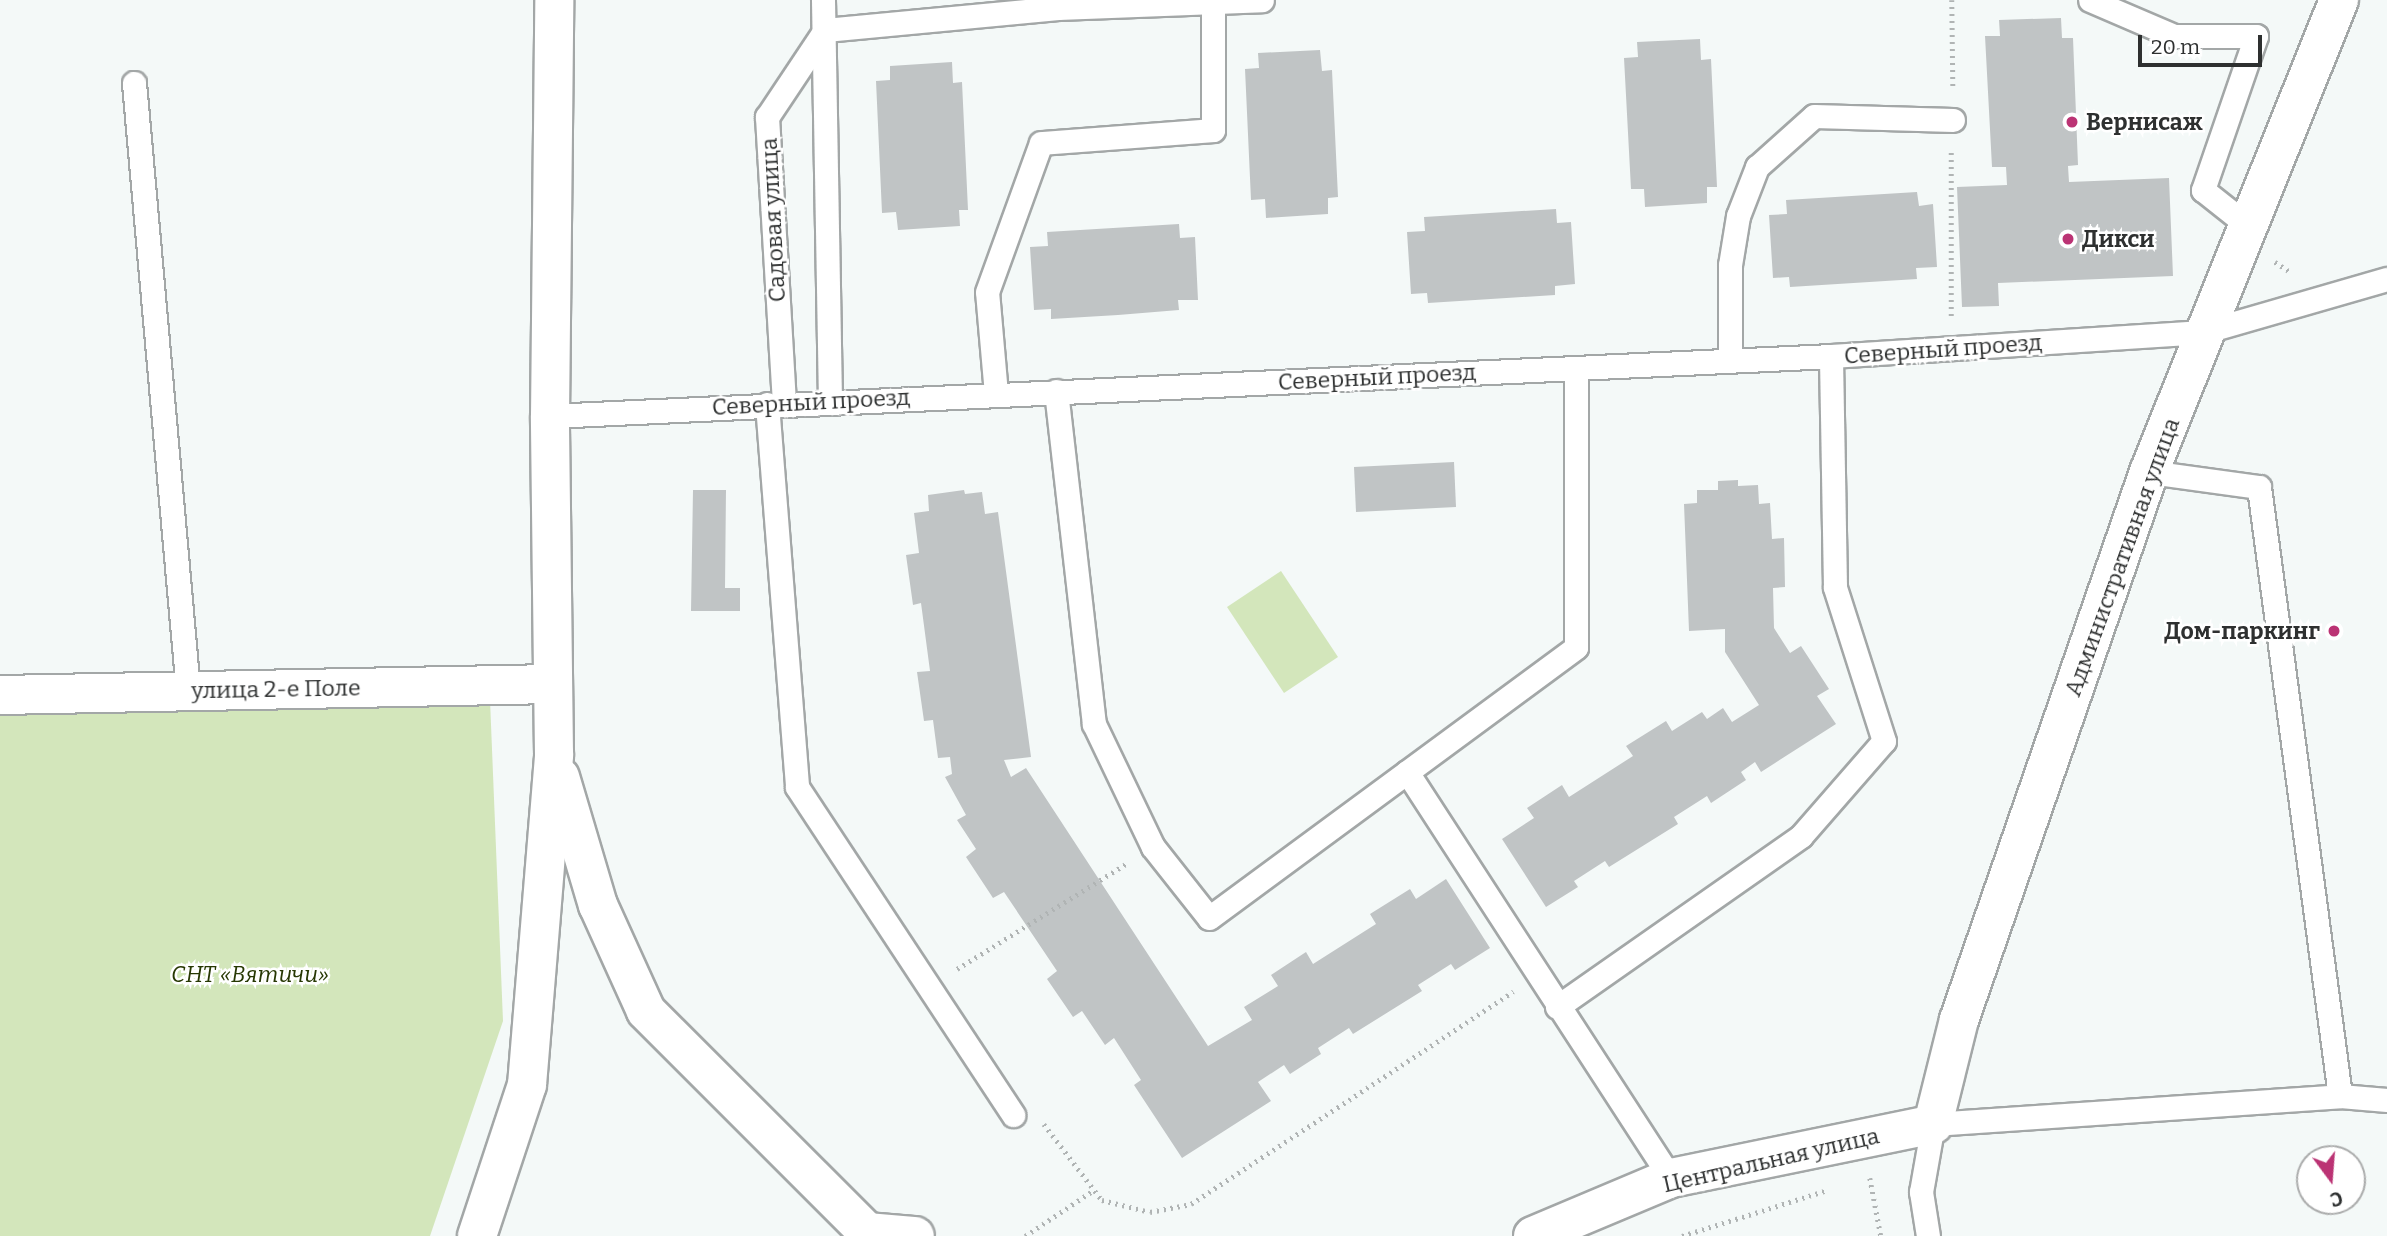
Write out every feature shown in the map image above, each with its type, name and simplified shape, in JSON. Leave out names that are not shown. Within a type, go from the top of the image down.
[{"type":"street","points":[[477,1236],[527,1085],[554,754],[550,416],[554,0]]},
{"type":"street","name":"Административная улица","points":[[1933,1124],[1959,1020],[2149,472],[2203,332],[2339,0]]},
{"type":"street","name":"улица 2-е Поле","points":[[0,695],[553,684]]},
{"type":"street","points":[[554,754],[598,905],[646,1011],[857,1235],[915,1236]]},
{"type":"street","name":"Центральная улица","points":[[1533,1236],[1671,1178],[1933,1124]]},
{"type":"lane","points":[[823,0],[830,401]]},
{"type":"lane","points":[[825,30],[1058,8],[1262,0]]},
{"type":"lane","points":[[2090,0],[2174,36],[2256,36],[2203,190],[2243,235]]},
{"type":"lane","points":[[996,394],[987,292],[1041,143],[1213,130],[1213,2]]},
{"type":"lane","name":"Садовая улица","points":[[825,30],[767,117],[775,404],[797,787],[1013,1115]]},
{"type":"lane","points":[[134,83],[188,691]]},
{"type":"lane","points":[[1730,360],[1730,265],[1738,216],[1757,167],[1814,116],[1953,120]]},
{"type":"lane","name":"Северный проезд","points":[[550,416],[830,401],[1576,369],[2203,332],[2387,278]]},
{"type":"lane","points":[[1557,1007],[1801,836],[1884,741],[1835,587],[1831,356]]},
{"type":"lane","points":[[1056,391],[1094,724],[1153,847],[1209,918],[1576,647],[1576,369]]},
{"type":"lane","points":[[2149,472],[2259,487],[2340,1096]]},
{"type":"lane","points":[[1407,772],[1557,1007],[1671,1178]]},
{"type":"lane","points":[[1928,1236],[1921,1192],[1933,1124],[2340,1096],[2387,1100]]},
{"type":"path","points":[[1938,317],[1952,316],[1948,181],[1953,120],[1952,0]]},
{"type":"path","points":[[2243,235],[2293,270],[2288,281]]},
{"type":"path","points":[[929,986],[1153,847]]},
{"type":"path","points":[[1013,1115],[1031,1107],[1102,1200],[1150,1212],[1191,1203],[1537,976]]},
{"type":"path","points":[[1859,1139],[1870,1177],[1881,1236]]},
{"type":"path","points":[[1857,1181],[1870,1177]]},
{"type":"path","points":[[1682,1236],[1832,1189]]},
{"type":"path","points":[[1025,1236],[1094,1190]]},
{"type":"green space","points":[[1281,571],[1338,657],[1284,693],[1227,607]]},
{"type":"green space","name":"СНТ «Вятичи»","points":[[0,675],[489,675],[503,1021],[430,1236],[0,1236]]},
{"type":"building","points":[[2061,18],[2062,38],[2073,38],[2078,165],[2068,166],[2069,182],[2169,178],[2173,276],[1998,283],[1999,306],[1962,307],[1957,187],[2007,185],[2006,167],[1992,167],[1985,36],[2000,36],[1999,20]]},
{"type":"building","points":[[1700,39],[1701,60],[1711,59],[1717,187],[1707,187],[1707,203],[1645,207],[1644,189],[1631,189],[1624,58],[1638,57],[1637,42]]},
{"type":"building","points":[[1320,50],[1322,71],[1332,70],[1338,197],[1328,198],[1328,214],[1266,218],[1265,199],[1251,200],[1245,69],[1259,68],[1258,53]]},
{"type":"building","points":[[952,62],[953,83],[962,82],[968,210],[959,210],[960,226],[898,230],[896,212],[882,213],[876,81],[890,80],[890,66]]},
{"type":"building","points":[[1917,192],[1919,206],[1933,204],[1937,267],[1916,268],[1917,279],[1790,287],[1789,277],[1773,278],[1769,215],[1787,214],[1786,200]]},
{"type":"building","points":[[1556,209],[1557,223],[1571,222],[1575,284],[1555,286],[1555,295],[1428,303],[1427,293],[1411,294],[1407,232],[1425,231],[1424,217]]},
{"type":"building","points":[[1179,224],[1180,238],[1195,237],[1198,300],[1178,300],[1179,310],[1118,315],[1051,319],[1051,309],[1034,310],[1030,247],[1048,246],[1047,232]]},
{"type":"building","points":[[1454,462],[1456,507],[1356,512],[1354,467]]},
{"type":"building","points":[[1738,480],[1738,486],[1758,485],[1759,504],[1770,503],[1772,539],[1784,538],[1785,587],[1773,588],[1774,628],[1790,653],[1801,646],[1829,689],[1817,696],[1836,724],[1761,772],[1755,762],[1741,772],[1746,780],[1711,803],[1707,796],[1674,817],[1678,824],[1609,867],[1605,861],[1574,881],[1578,887],[1546,907],[1502,839],[1534,818],[1527,808],[1562,785],[1569,797],[1633,756],[1626,746],[1666,721],[1672,731],[1702,712],[1707,719],[1723,708],[1732,722],[1759,705],[1725,652],[1725,629],[1689,631],[1684,504],[1697,503],[1697,490],[1718,490],[1718,481]]},
{"type":"building","points":[[693,490],[726,490],[725,588],[740,588],[740,611],[691,611]]},
{"type":"building","points":[[964,490],[965,494],[982,492],[985,514],[998,512],[1031,757],[1004,760],[1011,777],[1026,768],[1208,1046],[1252,1020],[1244,1007],[1278,986],[1271,975],[1306,952],[1313,964],[1376,924],[1370,914],[1410,889],[1416,899],[1446,879],[1490,948],[1455,970],[1451,964],[1418,985],[1422,991],[1353,1034],[1349,1028],[1318,1048],[1321,1054],[1290,1074],[1284,1065],[1258,1082],[1271,1101],[1182,1158],[1134,1085],[1141,1080],[1114,1038],[1105,1045],[1082,1011],[1073,1017],[1047,979],[1057,971],[1004,892],[993,898],[966,857],[976,849],[957,820],[966,815],[945,777],[952,774],[950,757],[938,758],[933,720],[924,721],[917,672],[930,671],[921,603],[913,605],[906,555],[919,553],[914,513],[929,511],[928,495]]},
{"type":"place","name":"Вернисаж","points":[[2072,122]]},
{"type":"place","name":"Дикси","points":[[2068,239]]},
{"type":"place","name":"Дом-паркинг","points":[[2334,631]]}]
